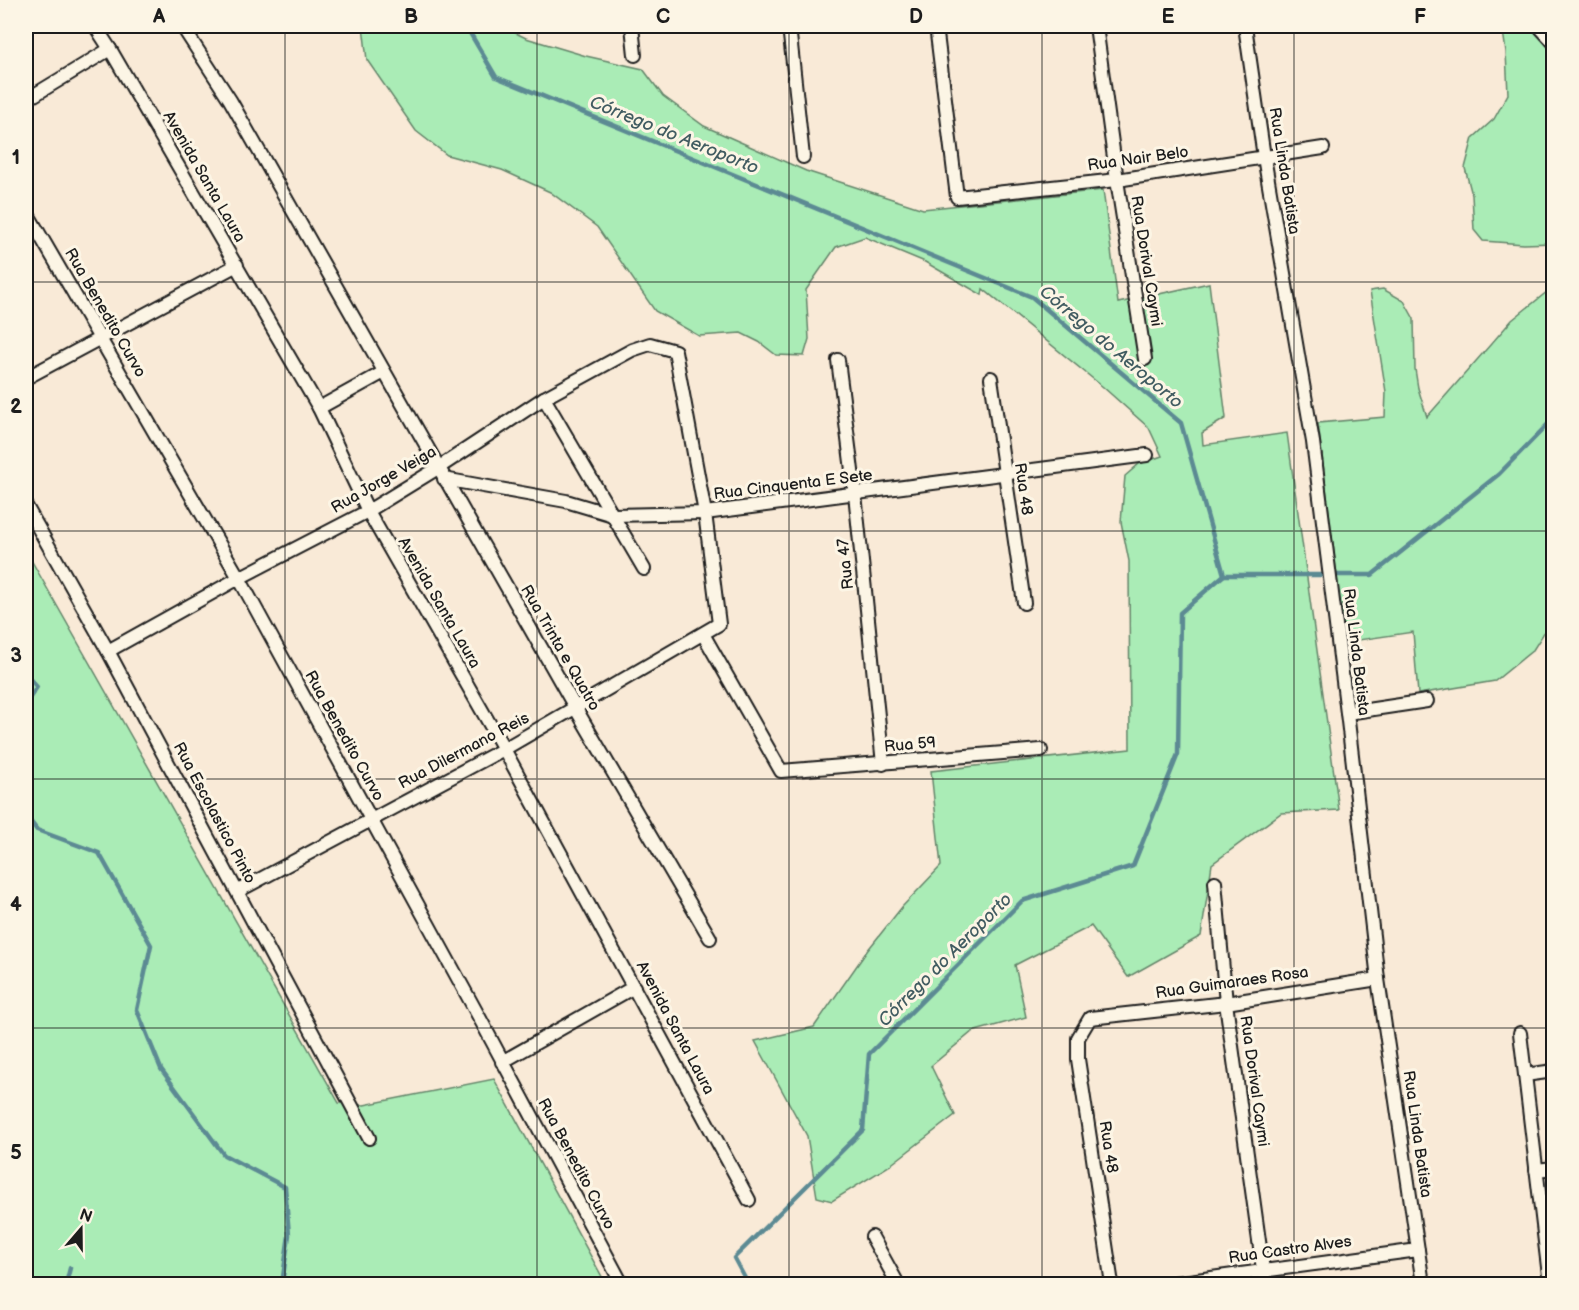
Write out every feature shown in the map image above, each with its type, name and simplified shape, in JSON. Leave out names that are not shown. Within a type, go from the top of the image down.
[{"type":"main road","points":[[1543,26],[1554,38]]},
{"type":"street","name":"Avenida Santa Laura","points":[[95,26],[319,408],[368,511],[504,748],[749,1200]]},
{"type":"street","name":"Rua Trinta e Quatro","points":[[182,26],[230,100],[441,474],[710,938]]},
{"type":"street","points":[[632,26],[635,55]]},
{"type":"street","points":[[789,26],[803,157]]},
{"type":"street","name":"Rua Nair Belo","points":[[936,26],[957,197],[1117,180],[1323,148]]},
{"type":"street","name":"Rua Dorival Caymi","points":[[1096,26],[1145,359]]},
{"type":"street","name":"Rua Linda Batista","points":[[1245,26],[1264,157],[1313,442],[1378,979],[1423,1284]]},
{"type":"street","points":[[26,100],[110,49]]},
{"type":"street","name":"Rua Benedito Curvo","points":[[26,210],[238,578],[622,1284]]},
{"type":"street","points":[[26,378],[237,266]]},
{"type":"street","name":"Rua Jorge Veiga","points":[[108,651],[238,578],[441,474],[544,398],[632,350],[650,344],[675,351],[705,513]]},
{"type":"street","name":"Rua 47","points":[[838,360],[855,494],[883,764]]},
{"type":"street","points":[[319,408],[384,372]]},
{"type":"street","name":"Rua 48","points":[[991,378],[1024,603]]},
{"type":"street","points":[[544,398],[644,569]]},
{"type":"street","name":"Rua Cinquenta E Sete","points":[[441,474],[566,501],[613,515],[705,513],[1147,455]]},
{"type":"street","name":"Rua Escolastico Pinto","points":[[26,506],[108,651],[369,1138]]},
{"type":"street","points":[[703,634],[719,624],[705,513]]},
{"type":"street","name":"Rua Dilermano Reis","points":[[237,891],[576,709],[703,634]]},
{"type":"street","name":"Rua 59","points":[[703,634],[781,771],[1041,750]]},
{"type":"street","points":[[1347,713],[1426,701]]},
{"type":"street","name":"Rua Dorival Caymi","points":[[1215,882],[1226,1003],[1265,1284]]},
{"type":"street","name":"Rua Guimaraes Rosa","points":[[1090,1018],[1226,1003],[1378,979]]},
{"type":"street","points":[[502,1062],[634,987]]},
{"type":"street","name":"Rua 48","points":[[1090,1018],[1078,1038],[1078,1059],[1112,1284]]},
{"type":"street","points":[[1520,1033],[1536,1170],[1551,1269],[1550,1284]]},
{"type":"street","points":[[1524,1075],[1554,1071]]},
{"type":"street","points":[[1536,1170],[1554,1168]]},
{"type":"street","points":[[872,1237],[897,1284]]},
{"type":"street","name":"Rua Castro Alves","points":[[1167,1284],[1418,1250]]},
{"type":"green space","points":[[363,26],[501,26],[526,38],[586,56],[643,69],[663,96],[704,126],[806,171],[923,209],[1103,190],[1118,303],[1209,283],[1226,418],[1202,433],[1203,445],[1287,433],[1339,810],[1281,813],[1212,864],[1201,936],[1128,977],[1091,926],[1015,965],[1026,1017],[972,1032],[931,1066],[955,1115],[889,1166],[832,1201],[817,1197],[807,1136],[755,1041],[814,1027],[867,951],[902,907],[941,866],[931,771],[1130,749],[1129,561],[1121,522],[1125,476],[1139,464],[1162,456],[1149,428],[1103,387],[983,289],[982,295],[925,262],[865,237],[836,247],[806,290],[809,339],[804,356],[776,355],[759,342],[741,333],[699,336],[655,311],[597,227],[550,192],[502,170],[447,155],[416,131],[367,60]]},
{"type":"green space","points":[[1504,26],[1532,26],[1553,54],[1553,243],[1524,244],[1483,241],[1474,230],[1472,195],[1465,168],[1473,138],[1494,119],[1508,94]]},
{"type":"green space","points":[[1553,287],[1553,621],[1533,650],[1495,681],[1418,694],[1413,632],[1345,642],[1318,423],[1385,417],[1386,392],[1370,291],[1383,289],[1404,301],[1414,319],[1415,369],[1427,417],[1512,320]]},
{"type":"green space","points":[[26,551],[339,1103],[364,1105],[494,1079],[606,1284],[26,1284]]},
{"type":"waterway","name":"Córrego do Aeroporto","points":[[466,26],[496,77],[1032,297],[1181,423],[1224,575],[1180,613],[1178,754],[1133,866],[1022,901],[869,1054],[863,1130],[734,1258],[748,1284]]},
{"type":"waterway","points":[[1224,575],[1372,575],[1499,474],[1554,418]]},
{"type":"waterway","points":[[26,675],[37,687],[26,703]]},
{"type":"waterway","points":[[26,816],[37,830],[99,853],[151,945],[137,1010],[161,1069],[224,1155],[285,1187],[289,1235],[282,1284]]},
{"type":"waterway","points":[[66,1284],[70,1268]]}]
